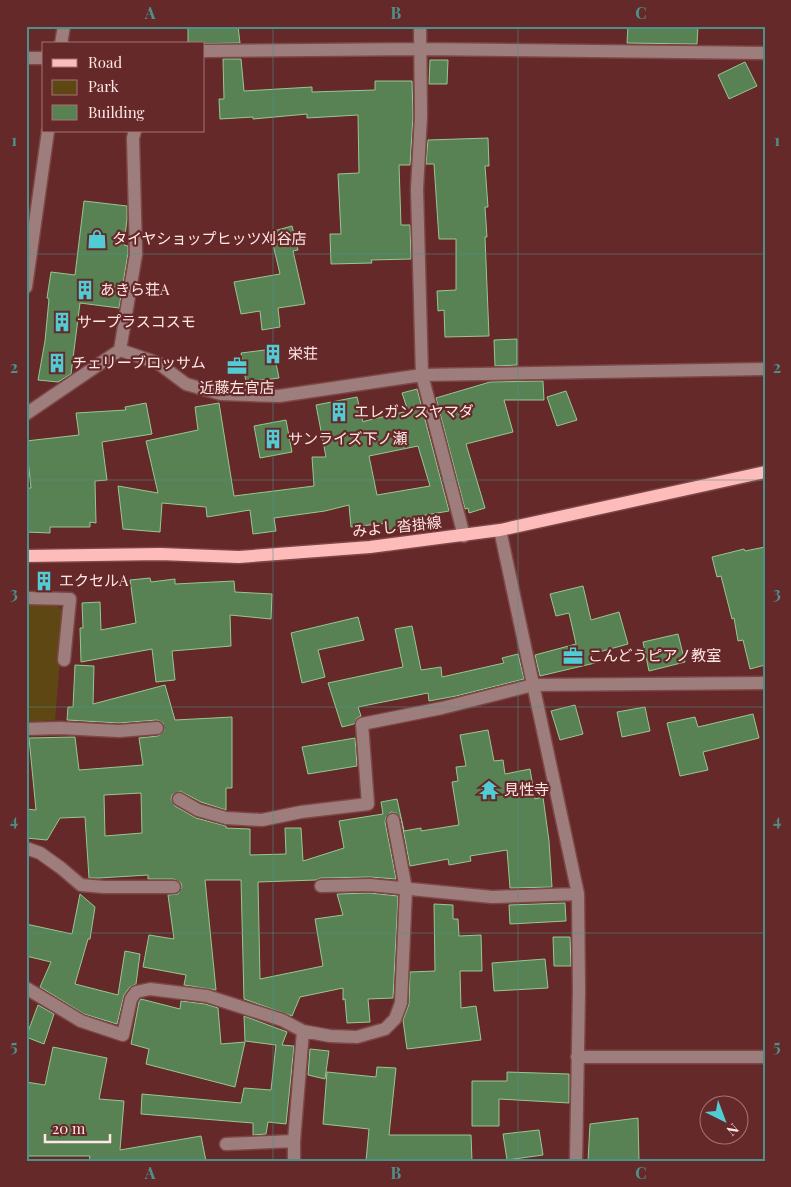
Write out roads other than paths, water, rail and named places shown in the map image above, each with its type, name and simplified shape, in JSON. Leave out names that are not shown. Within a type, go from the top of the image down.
[{"type":"main road","name":"みよし沓掛線","points":[[26,556],[160,554],[239,557],[370,547],[500,530],[765,472]]},
{"type":"street","points":[[61,42],[64,26]]},
{"type":"street","points":[[420,26],[421,116],[417,189],[422,375],[464,536]]},
{"type":"street","points":[[205,51],[420,49],[765,52]]},
{"type":"street","points":[[26,58],[42,58]]},
{"type":"street","points":[[26,288],[48,132]]},
{"type":"street","points":[[26,414],[120,350],[136,254],[133,138],[135,132]]},
{"type":"street","points":[[120,350],[158,363],[186,384],[221,394],[279,396],[422,375],[765,369]]},
{"type":"street","points":[[500,530],[578,894],[579,991],[576,1161]]},
{"type":"street","points":[[26,598],[70,598],[64,660]]},
{"type":"street","points":[[178,799],[198,810],[226,818],[262,820],[301,812],[368,804],[362,724],[442,708],[533,685],[765,683]]},
{"type":"street","points":[[26,729],[60,728],[119,731],[157,728]]},
{"type":"street","points":[[26,988],[81,1021],[123,1036],[131,999],[136,992],[150,989],[207,996],[282,1020],[303,1031],[330,1036],[358,1037],[385,1029],[395,1019],[401,1003],[406,889],[393,820]]},
{"type":"street","points":[[26,848],[40,853],[81,885],[104,887],[174,887]]},
{"type":"street","points":[[321,886],[370,885],[492,897],[578,894]]},
{"type":"street","points":[[294,1161],[303,1031]]},
{"type":"street","points":[[577,1058],[765,1057]]},
{"type":"street","points":[[226,1144],[294,1140]]},
{"type":"place","name":"タイヤショップヒッツ刈谷店","points":[[97,239]]},
{"type":"place","name":"あきら荘A","points":[[85,290]]},
{"type":"place","name":"サープラスコスモ","points":[[62,322]]},
{"type":"place","name":"栄荘","points":[[273,354]]},
{"type":"place","name":"チェリーブロッサム","points":[[57,363]]},
{"type":"place","name":"近藤左官店","points":[[237,366]]},
{"type":"place","name":"エレガンスヤマダ","points":[[339,412]]},
{"type":"place","name":"サンライズ下ノ瀬","points":[[273,439]]},
{"type":"place","name":"エクセルA","points":[[44,581]]},
{"type":"place","name":"こんどうピアノ教室","points":[[573,656]]},
{"type":"place","name":"見性寺","points":[[489,790]]}]
